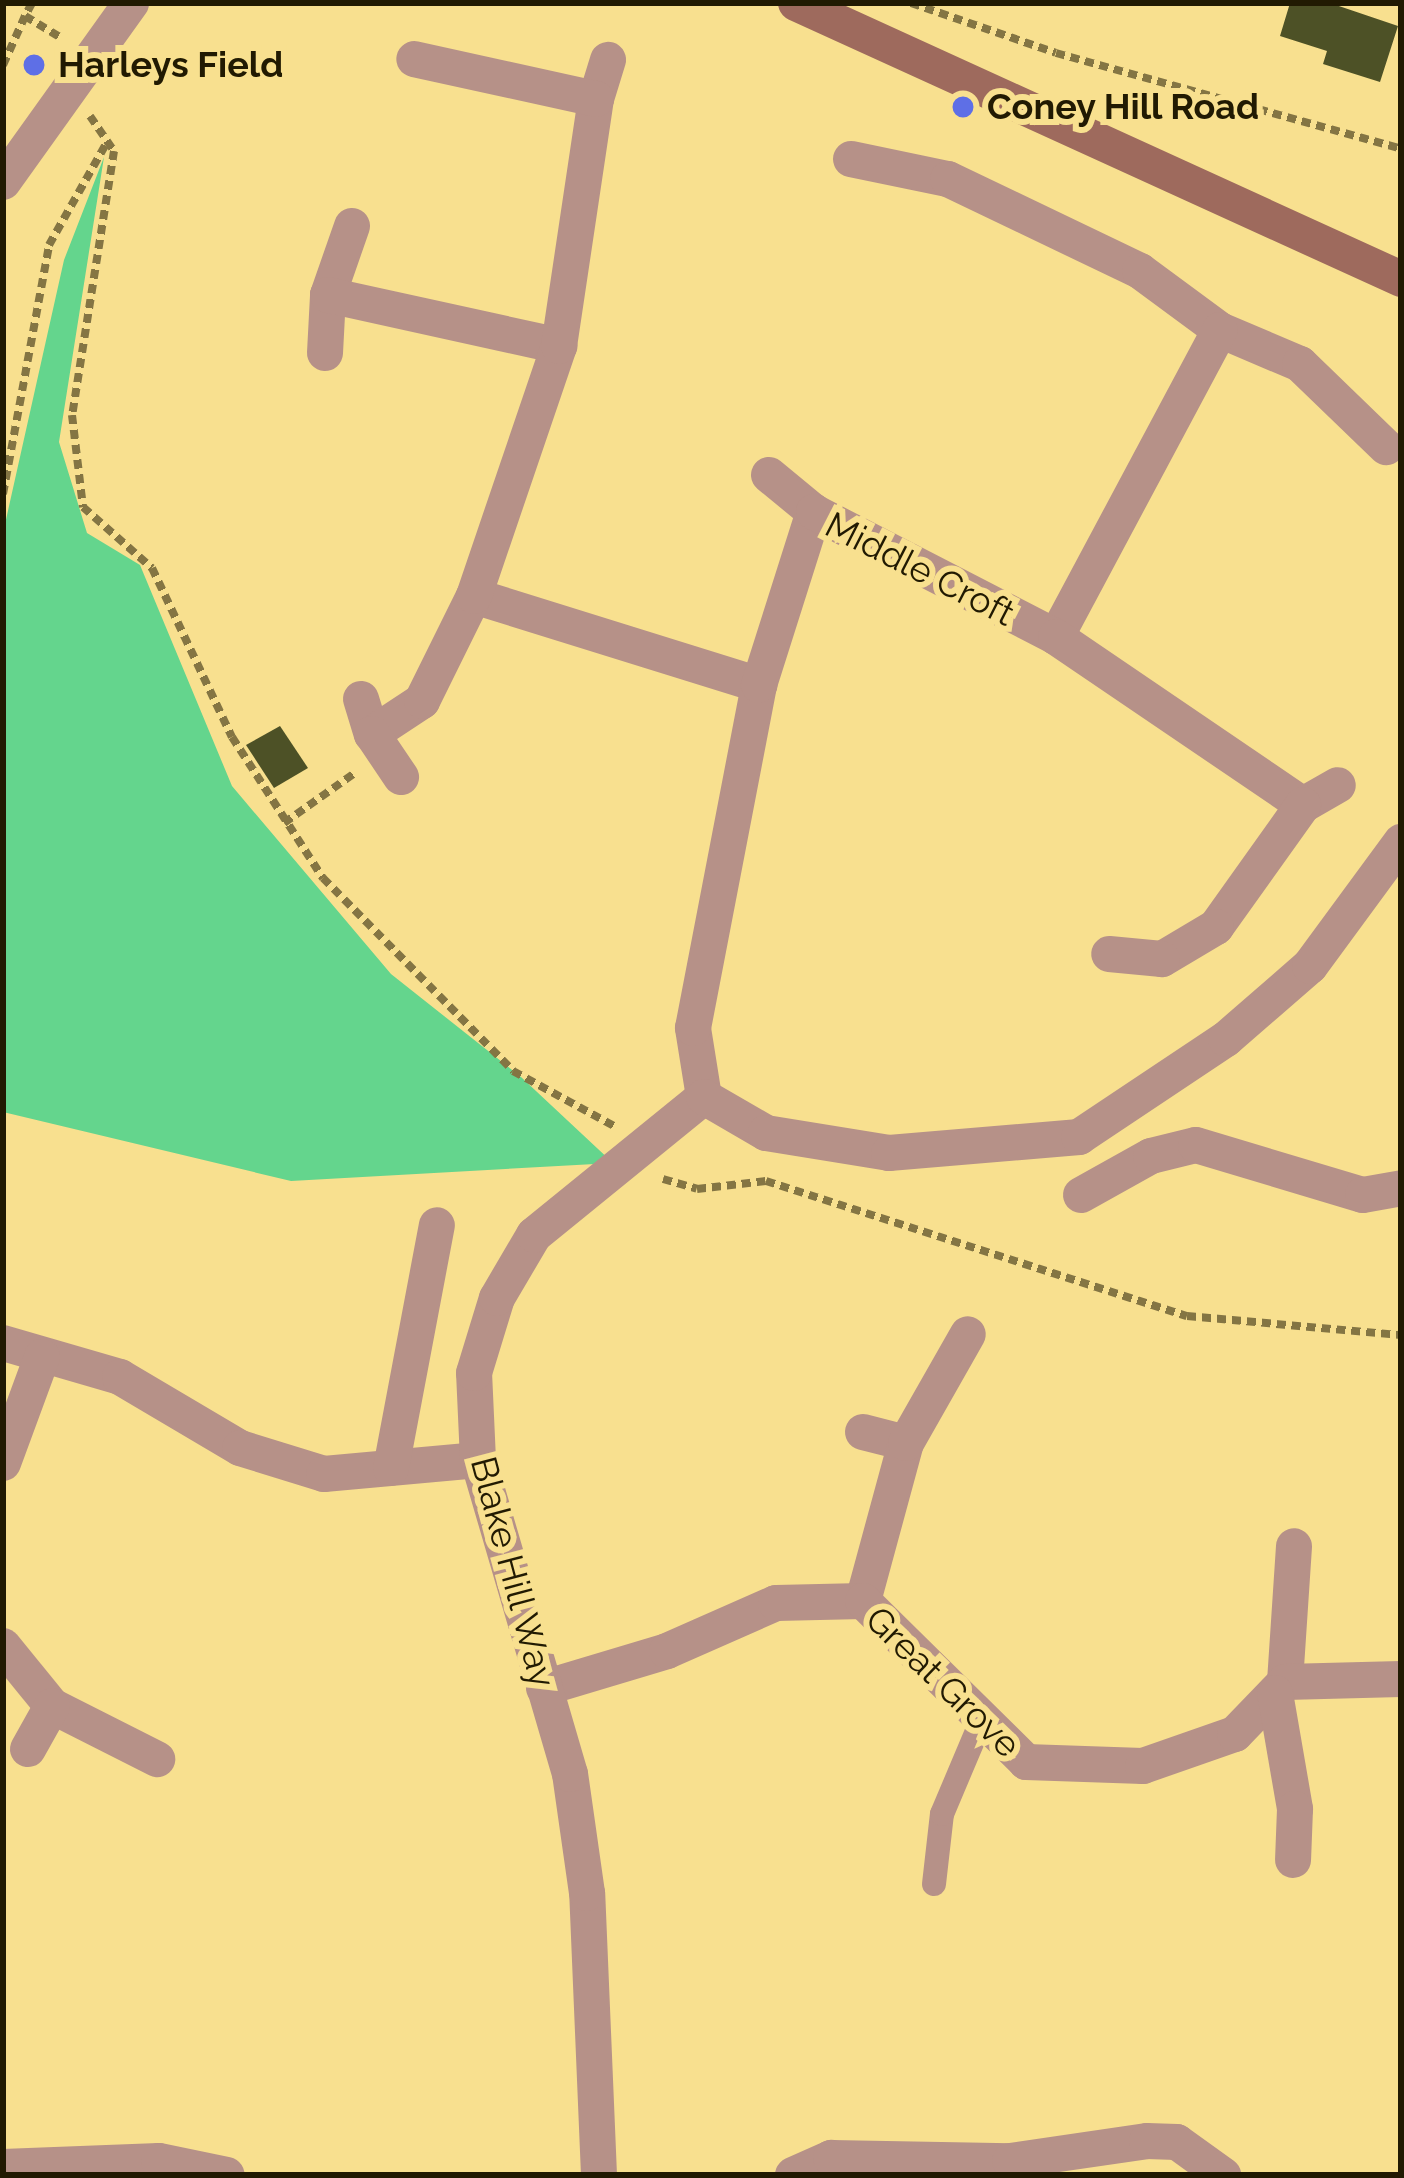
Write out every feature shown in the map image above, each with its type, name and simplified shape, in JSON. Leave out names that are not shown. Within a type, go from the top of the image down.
[{"type":"street","points":[[3,182],[59,96],[131,3]]},
{"type":"street","points":[[796,3],[1399,276]]},
{"type":"street","points":[[413,59],[596,99]]},
{"type":"street","points":[[385,754],[422,701],[474,596],[559,346],[596,99],[608,60]]},
{"type":"street","points":[[850,159],[948,179],[1140,271],[1220,330],[1300,364],[1385,446]]},
{"type":"street","points":[[326,353],[328,296],[352,226]]},
{"type":"street","points":[[328,296],[559,346]]},
{"type":"street","points":[[1056,638],[1220,330]]},
{"type":"street","points":[[769,476],[814,512]]},
{"type":"street","name":"Middle Croft","points":[[704,1097],[693,1028],[759,686],[814,512],[1056,638],[1303,805]]},
{"type":"street","points":[[474,596],[759,686]]},
{"type":"street","points":[[361,698],[385,754]]},
{"type":"street","points":[[1109,954],[1162,959],[1216,927],[1303,805],[1338,785]]},
{"type":"street","points":[[704,1097],[766,1133],[889,1153],[1079,1137],[1226,1039],[1310,966],[1401,842]]},
{"type":"street","name":"Blake Hill Way","points":[[599,2175],[587,1892],[570,1774],[478,1460],[474,1373],[497,1298],[534,1235],[639,1143],[704,1097]]},
{"type":"street","points":[[1081,1195],[1151,1156],[1196,1145],[1364,1195],[1401,1188]]},
{"type":"street","points":[[391,1468],[437,1225]]},
{"type":"street","points":[[862,1601],[906,1443],[924,1400],[968,1334]]},
{"type":"street","points":[[3,1343],[120,1377],[261,1454],[324,1474],[478,1460]]},
{"type":"street","points":[[3,1463],[42,1357]]},
{"type":"street","points":[[863,1432],[906,1443]]},
{"type":"street","points":[[1293,1860],[1294,1810],[1280,1688],[1294,1546]]},
{"type":"street","name":"Great Grove","points":[[544,1688],[667,1651],[776,1604],[862,1601],[980,1724],[1026,1762],[1143,1766],[1235,1734],[1280,1688]]},
{"type":"street","points":[[3,1646],[52,1706],[157,1759]]},
{"type":"street","points":[[1280,1688],[1401,1679]]},
{"type":"street","points":[[28,1749],[52,1706]]},
{"type":"street","points":[[793,2175],[831,2158],[1010,2161],[1147,2141],[1177,2143],[1223,2175]]},
{"type":"street","points":[[3,2167],[169,2169],[227,2175]]},
{"type":"lane","points":[[934,1884],[942,1814],[980,1724]]},
{"type":"path","points":[[3,64],[32,3]]},
{"type":"path","points":[[911,3],[1056,53],[1401,148]]},
{"type":"path","points":[[25,16],[89,55]]},
{"type":"path","points":[[59,96],[101,125],[114,151],[70,428],[77,486],[92,518],[140,554],[165,588],[232,737],[284,824],[357,919],[513,1071],[639,1143],[658,1177],[678,1186],[766,1180],[1187,1316],[1401,1335]]},
{"type":"path","points":[[3,494],[49,245],[108,141]]},
{"type":"path","points":[[284,824],[385,754]]},
{"type":"green space","points":[[104,157],[59,442],[87,533],[140,565],[232,786],[391,974],[521,1077],[613,1163],[291,1181],[3,1112],[3,533],[64,260]]},
{"type":"building","points":[[1290,3],[1330,3],[1398,26],[1380,82],[1323,64],[1327,51],[1280,36]]},
{"type":"building","points":[[280,726],[308,768],[274,788],[246,745]]},
{"type":"place","name":"Harleys Field","points":[[34,65]]},
{"type":"place","name":"Coney Hill Road","points":[[963,107]]}]
